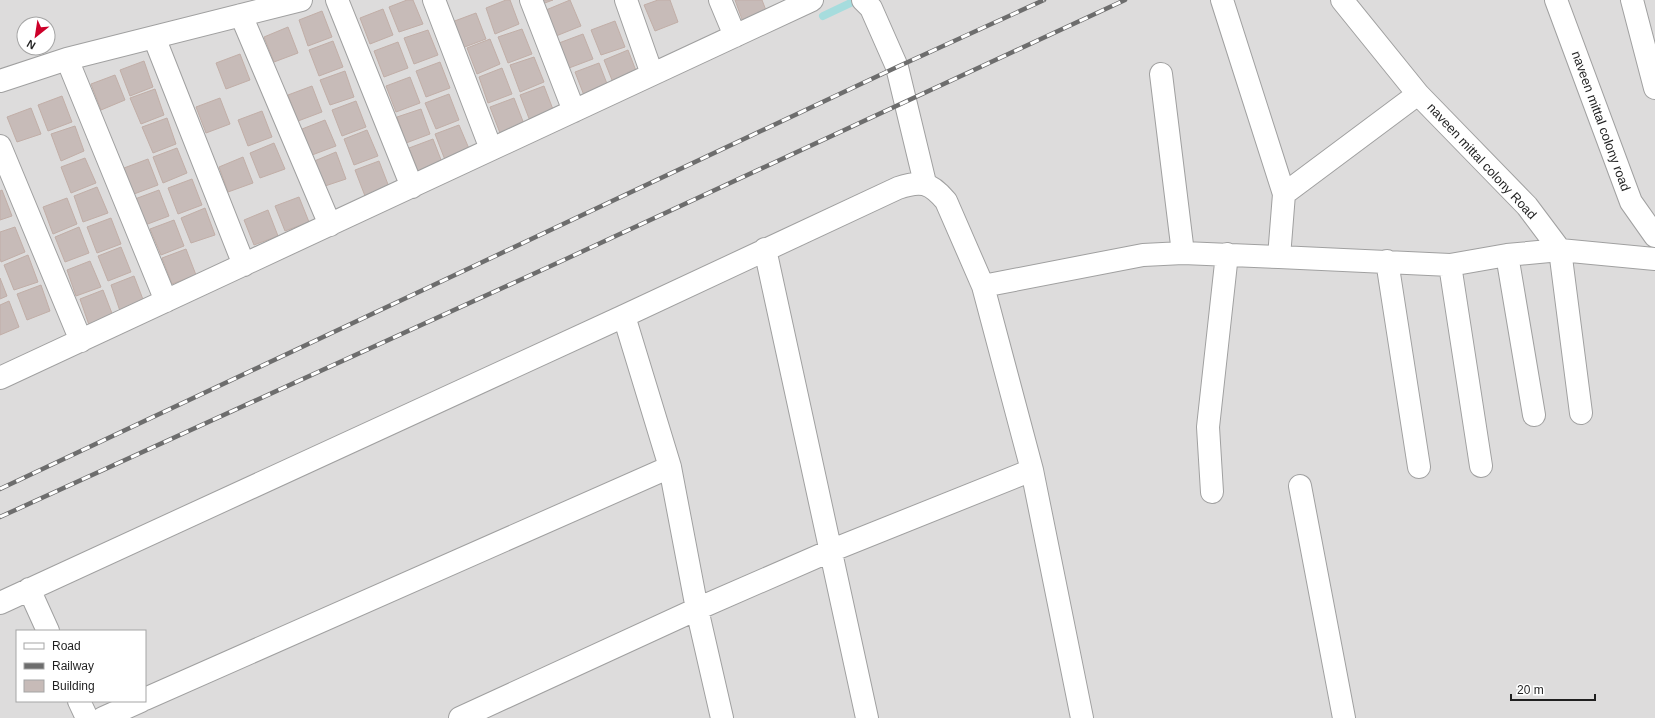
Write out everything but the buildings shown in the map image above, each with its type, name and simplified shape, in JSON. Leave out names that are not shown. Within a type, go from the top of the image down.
[{"type":"street","points":[[0,81],[67,59],[300,0]]},
{"type":"street","points":[[336,0],[412,187]]},
{"type":"street","points":[[434,0],[491,149]]},
{"type":"street","points":[[531,0],[574,111]]},
{"type":"street","points":[[626,0],[652,74]]},
{"type":"street","points":[[720,0],[735,36]]},
{"type":"street","points":[[0,378],[812,0]]},
{"type":"street","points":[[1222,0],[1284,194],[1280,257]]},
{"type":"street","name":"naveen mittal colony Road","points":[[1342,0],[1418,94],[1527,206],[1560,250]]},
{"type":"street","name":"naveen mittal colony road","points":[[1556,0],[1631,202],[1655,236]]},
{"type":"street","points":[[1632,0],[1655,88]]},
{"type":"street","points":[[867,4],[897,67],[925,184]]},
{"type":"street","points":[[241,15],[330,225]]},
{"type":"street","points":[[154,37],[244,265]]},
{"type":"street","points":[[67,59],[166,301]]},
{"type":"street","points":[[1161,74],[1183,253]]},
{"type":"street","points":[[1284,194],[1418,94]]},
{"type":"street","points":[[0,146],[81,341]]},
{"type":"street","points":[[0,603],[624,316],[898,188],[911,183],[925,184],[937,191],[946,201],[983,286],[1032,470],[1082,718]]},
{"type":"street","points":[[765,249],[867,718]]},
{"type":"street","points":[[983,286],[1143,255],[1183,253],[1450,265],[1507,255],[1560,250],[1655,259]]},
{"type":"street","points":[[1560,250],[1580,413]]},
{"type":"street","points":[[1212,492],[1208,427],[1227,254]]},
{"type":"street","points":[[1507,255],[1534,415]]},
{"type":"street","points":[[1388,262],[1419,467]]},
{"type":"street","points":[[1450,265],[1481,466]]},
{"type":"street","points":[[624,316],[670,467],[697,609],[722,718]]},
{"type":"street","points":[[146,699],[670,467]]},
{"type":"street","points":[[460,718],[697,609],[830,551],[1032,470]]},
{"type":"street","points":[[1300,486],[1344,718]]},
{"type":"street","points":[[47,582],[48,630]]},
{"type":"street","points":[[79,702],[86,718]]},
{"type":"street","points":[[109,715],[139,702]]},
{"type":"shaded area","points":[[0,0],[1655,0],[1655,718],[0,718]]},
{"type":"waterway","points":[[823,16],[857,0]]},
{"type":"railway","points":[[0,489],[897,67],[1044,0]]},
{"type":"railway","points":[[0,517],[566,259],[1125,0]]}]
